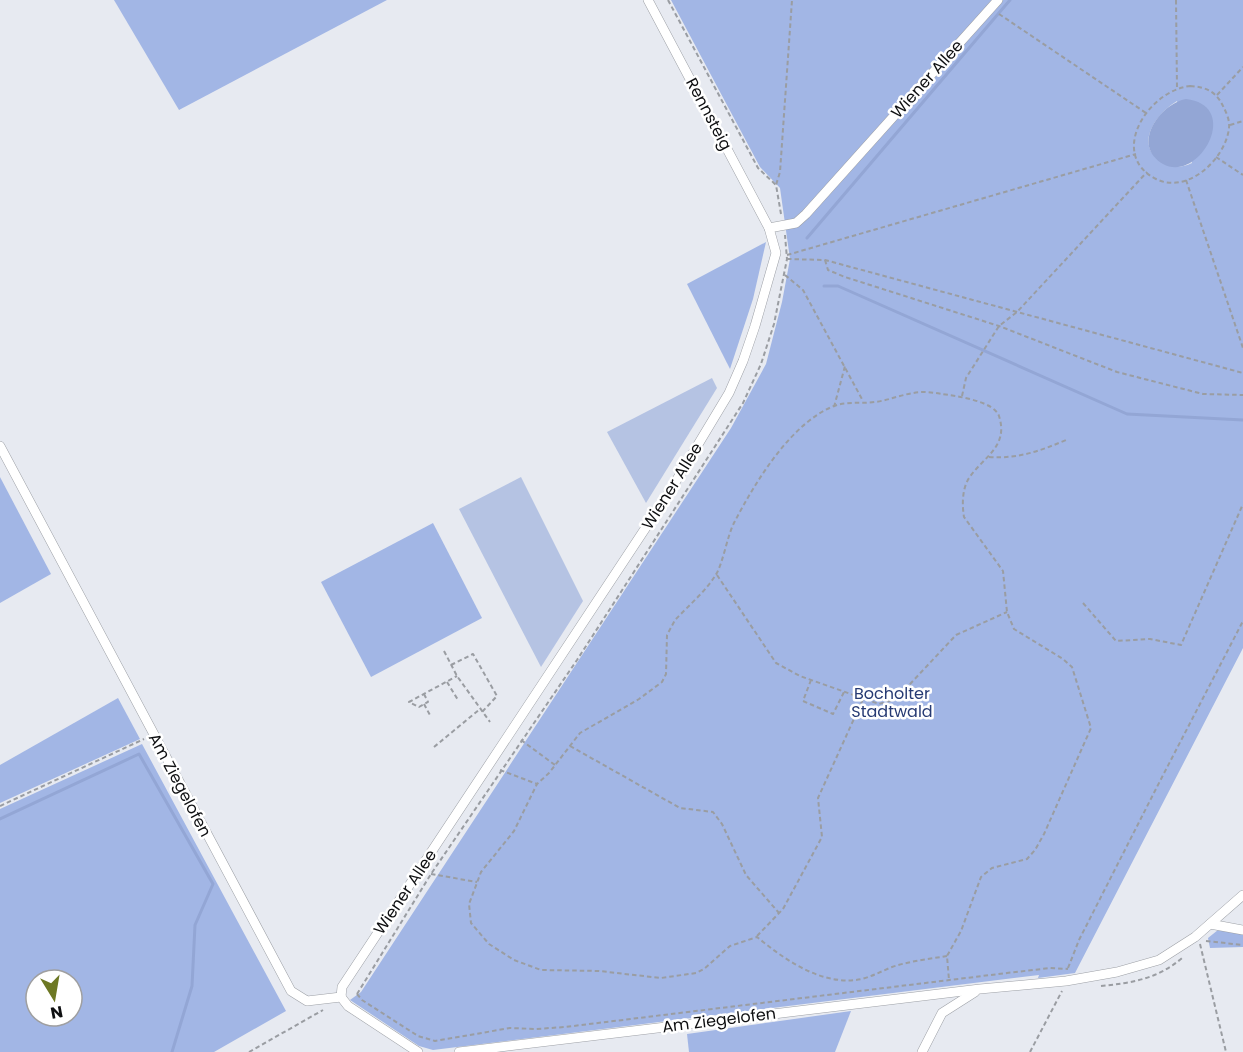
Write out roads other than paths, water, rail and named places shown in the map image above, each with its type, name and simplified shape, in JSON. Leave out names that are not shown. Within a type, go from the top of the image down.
[{"type":"street","name":"Rennsteig","points":[[648,0],[769,228]]},
{"type":"street","name":"Wiener Allee","points":[[341,997],[342,987],[670,491],[729,393],[755,326],[776,253],[769,228],[796,223],[806,214],[998,0]]},
{"type":"street","name":"Am Ziegelofen","points":[[0,447],[291,991],[308,1002],[341,997]]},
{"type":"street","name":"Am Ziegelofen","points":[[459,1052],[935,994],[1066,981],[1117,972],[1159,960],[1199,938],[1210,924],[1243,895]]},
{"type":"street","points":[[1210,924],[1243,930]]},
{"type":"street","points":[[942,1013],[980,989]]},
{"type":"street","points":[[922,1052],[942,1013],[943,1002],[935,994]]},
{"type":"street","points":[[341,997],[348,1006],[418,1052]]},
{"type":"waterway","points":[[807,238],[1010,0]]},
{"type":"waterway","points":[[824,286],[838,286],[1127,414],[1243,420]]},
{"type":"waterway","points":[[0,819],[139,754],[213,884],[195,925],[192,986],[172,1052]]},
{"type":"park label","name":"Bocholter Stadtwald","points":[[892,702]]}]
